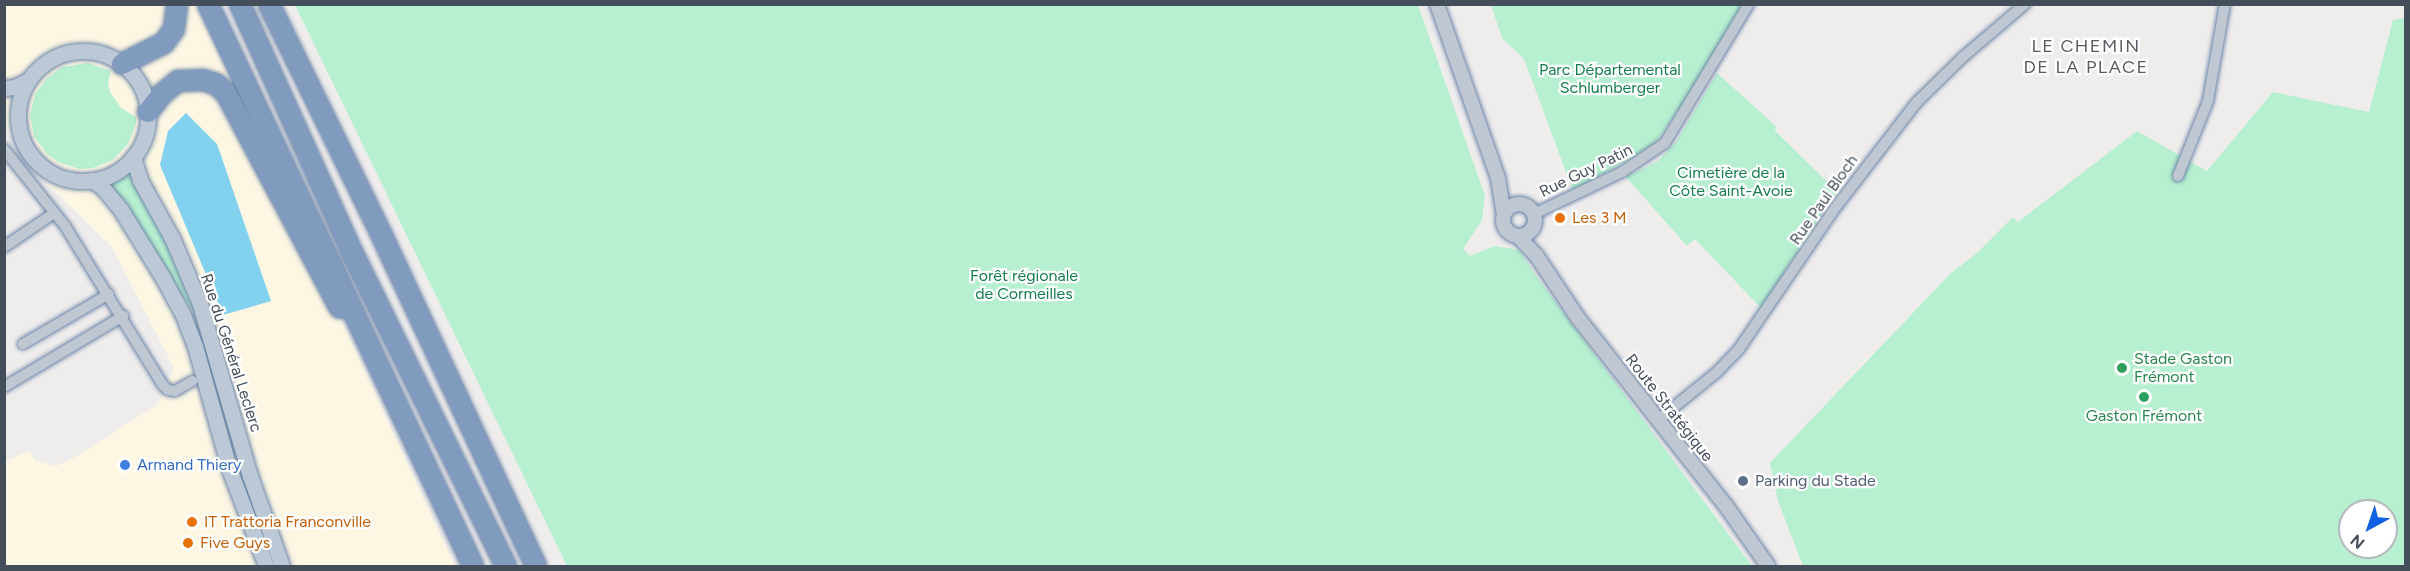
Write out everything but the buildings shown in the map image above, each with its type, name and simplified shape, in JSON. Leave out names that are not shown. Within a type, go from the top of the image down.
[{"type":"highway","points":[[122,64],[164,43],[174,29],[177,4]]},
{"type":"highway","points":[[208,4],[360,322],[401,417],[473,567]]},
{"type":"highway","points":[[240,4],[353,254],[506,567]]},
{"type":"highway","points":[[269,4],[383,238],[536,567]]},
{"type":"highway","points":[[148,112],[162,94],[178,81],[203,80],[216,84],[226,93],[339,307],[401,417]]},
{"type":"main road","points":[[77,51],[100,53],[122,64],[138,80],[148,112],[146,131],[133,157],[110,175],[92,180],[67,178],[45,168],[28,150],[19,126],[19,102],[29,80],[46,62],[77,51]]},
{"type":"main road","points":[[4,88],[15,87],[29,80]]},
{"type":"main road","points":[[4,115],[19,126]]},
{"type":"main road","name":"Rue du Général Leclerc","points":[[133,157],[140,180],[172,238],[200,304],[250,476],[282,567]]},
{"type":"main road","name":"Rue du Général Leclerc","points":[[92,180],[102,187],[121,210],[159,270],[183,315],[195,346],[230,471],[266,567]]},
{"type":"street","points":[[1437,4],[1498,178],[1505,228],[1518,236],[1527,234],[1533,221],[1528,207],[1522,204],[1498,178]]},
{"type":"street","name":"Rue Guy Patin","points":[[1533,221],[1658,150],[1675,129],[1749,4]]},
{"type":"street","name":"Rue Paul Bloch","points":[[1658,420],[1717,372],[1739,350],[1836,207],[1917,102],[1963,57],[2025,4]]},
{"type":"street","points":[[2178,176],[2208,101],[2225,4]]},
{"type":"street","points":[[4,149],[54,213],[109,294],[157,376],[168,390],[175,391],[192,381]]},
{"type":"street","points":[[1504,214],[1510,207],[1522,204]]},
{"type":"street","points":[[4,246],[54,213]]},
{"type":"street","name":"Route Stratégique","points":[[1533,221],[1546,268]]},
{"type":"street","name":"Route Stratégique","points":[[1518,236],[1546,268],[1578,318],[1726,506],[1768,567]]},
{"type":"street","points":[[23,344],[109,294]]},
{"type":"street","points":[[4,387],[123,316]]},
{"type":"shaded area","points":[[5,5],[196,5],[455,566],[5,566],[4,462],[29,451],[36,461],[56,466],[79,455],[158,404],[174,368],[112,247],[33,170],[5,126]]},
{"type":"green space","name":"Forêt régionale de Cormeilles","points":[[295,5],[1418,5],[1485,196],[1482,220],[1463,249],[1470,256],[1495,246],[1519,250],[1752,566],[567,566]]},
{"type":"green space","name":"Parc Départemental Schlumberger","points":[[1491,5],[1744,5],[1693,89],[1655,144],[1573,191],[1524,59],[1502,38]]},
{"type":"green space","name":"Stade Gaston Frémont","points":[[2405,18],[2405,566],[1803,566],[1778,501],[1770,463],[1951,273],[1976,254],[2013,217],[2018,222],[2137,131],[2207,171],[2273,92],[2369,112],[2393,20]]},
{"type":"green space","points":[[88,63],[111,71],[108,83],[110,92],[121,108],[136,117],[136,124],[128,144],[113,160],[93,168],[79,169],[58,162],[47,154],[34,136],[30,115],[35,95],[46,79],[62,67]]},
{"type":"green space","name":"Cimetière de la Côte Saint-Avoie","points":[[1717,73],[1776,126],[1775,131],[1837,191],[1761,308],[1695,239],[1687,246],[1626,177],[1658,161],[1676,142]]},
{"type":"green space","points":[[130,173],[166,239],[196,309],[193,310],[178,291],[109,186]]},
{"type":"water","points":[[186,113],[217,144],[271,301],[223,315],[160,165],[168,131]]},
{"type":"place","name":"Les 3 M","points":[[1560,218]]},
{"type":"place","name":"Stade Gaston Frémont","points":[[2122,368]]},
{"type":"place","name":"Gaston Frémont","points":[[2144,397]]},
{"type":"place","name":"Armand Thiery","points":[[125,465]]},
{"type":"place","name":"Parking du Stade","points":[[1743,481]]},
{"type":"place","name":"IT Trattoria Franconville","points":[[192,522]]},
{"type":"place","name":"Five Guys","points":[[188,543]]},
{"type":"district","name":"LE CHEMIN DE LA PLACE","points":[[2086,57]]}]
